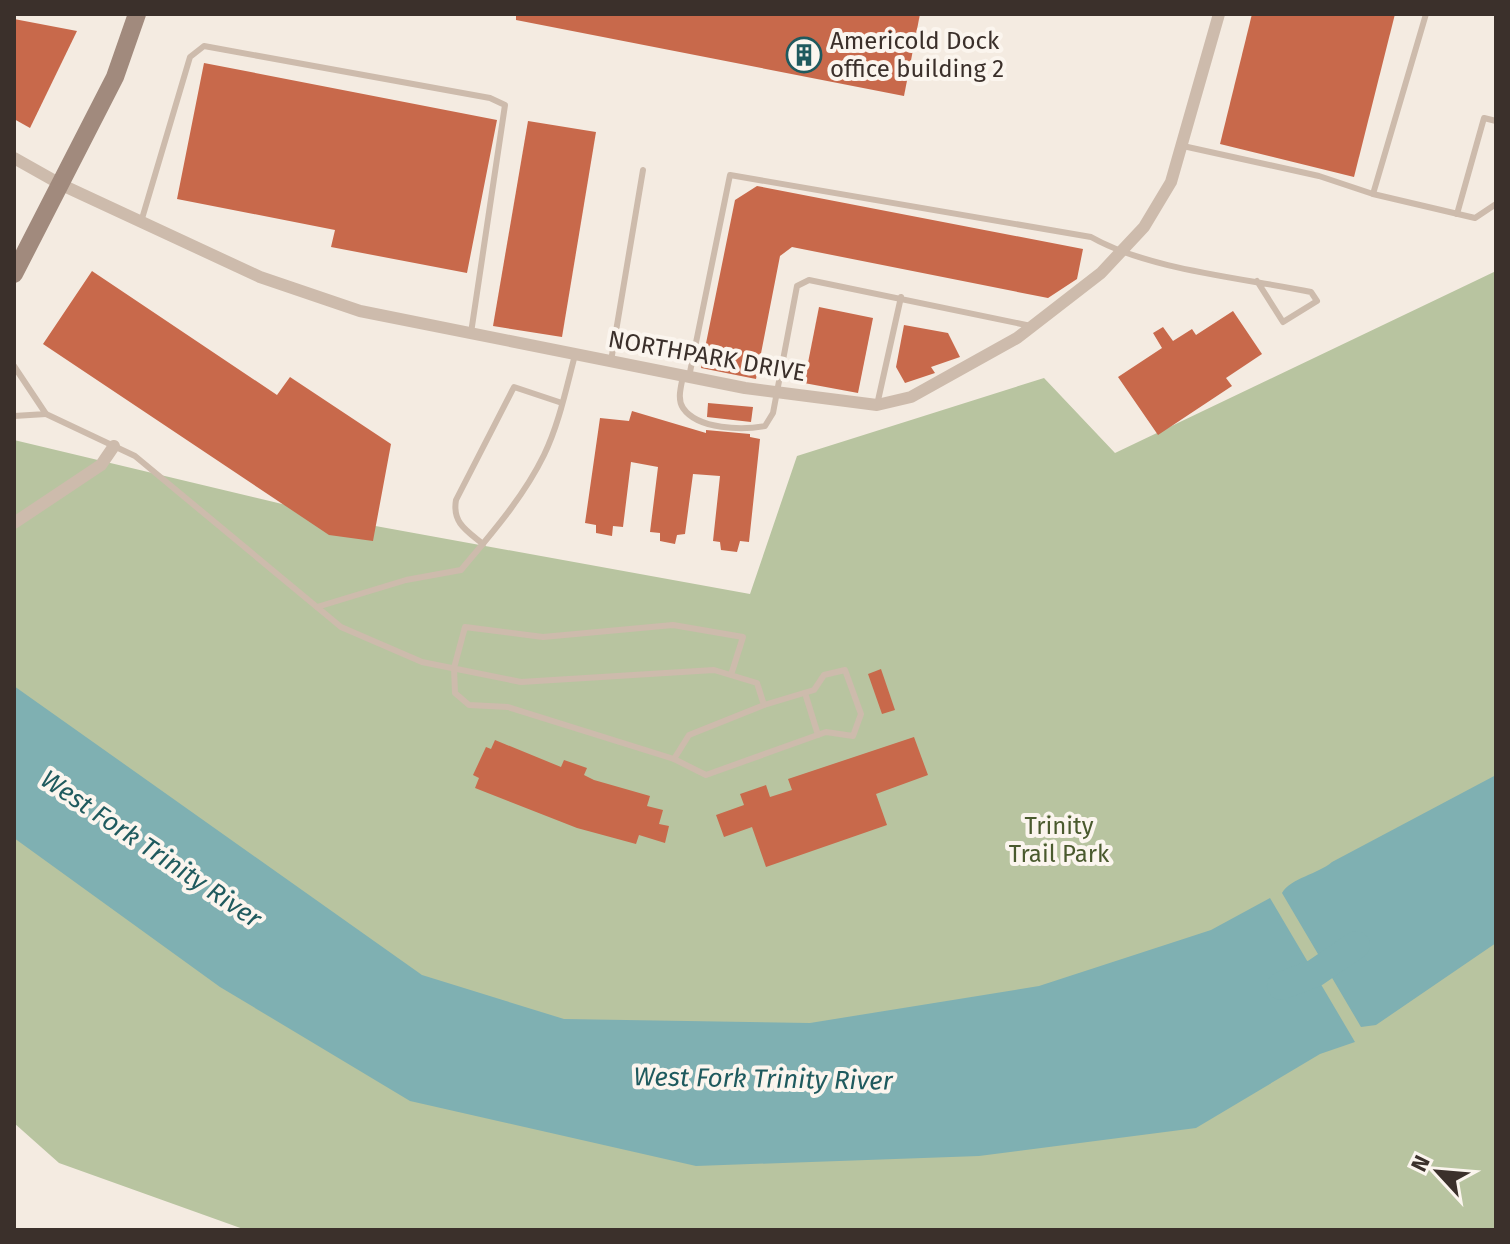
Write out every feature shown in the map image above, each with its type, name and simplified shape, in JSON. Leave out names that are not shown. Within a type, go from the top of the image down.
[{"type":"street","points":[[14,274],[115,77],[137,14]]},
{"type":"street","name":"NORTHPARK DRIVE","points":[[14,158],[62,185],[305,295],[360,311],[686,377],[777,393],[877,405],[911,397],[949,378],[1032,326],[1101,273],[1144,227],[1171,182],[1219,14]]},
{"type":"street","points":[[14,523],[101,465],[114,446]]},
{"type":"lane","points":[[1373,194],[1426,14]]},
{"type":"lane","points":[[141,222],[190,57],[204,46],[490,98],[505,105],[471,333]]},
{"type":"lane","points":[[1457,214],[1484,118],[1496,121]]},
{"type":"lane","points":[[1182,146],[1319,176],[1373,194],[1475,218],[1496,204]]},
{"type":"lane","points":[[611,361],[643,170]]},
{"type":"lane","points":[[1032,326],[1024,321],[809,280],[797,286],[773,413],[765,426],[747,429],[715,425],[691,415],[682,407],[680,396],[730,175],[1091,237],[1120,253],[1311,292],[1317,301],[1283,322],[1257,281]]},
{"type":"lane","points":[[877,405],[901,297]]},
{"type":"lane","points":[[317,607],[406,580],[461,570],[508,513],[544,456],[575,354]]},
{"type":"lane","points":[[14,366],[46,414]]},
{"type":"lane","points":[[483,544],[459,524],[454,511],[456,500],[514,387],[562,403]]},
{"type":"lane","points":[[14,416],[46,414],[135,456],[341,627],[422,662],[521,682],[714,670],[757,683],[764,705]]},
{"type":"lane","points":[[674,759],[689,735],[764,705],[814,690],[824,675],[845,670],[861,714],[853,736],[826,732],[706,775],[674,759],[508,707],[469,705],[455,693],[454,668],[465,627],[543,637],[673,625],[743,637],[731,675]]},
{"type":"lane","points":[[805,693],[818,735]]},
{"type":"green space","name":"Trinity Trail Park","points":[[1496,271],[1496,1230],[246,1230],[59,1163],[14,1123],[14,440],[370,525],[750,594],[797,456],[1044,378],[1115,453]]},
{"type":"water","points":[[14,686],[422,975],[564,1019],[810,1023],[1039,986],[1211,930],[1270,898],[1355,1042],[1320,1054],[1196,1128],[979,1156],[696,1166],[410,1101],[220,987],[14,838]]},
{"type":"water","points":[[1496,775],[1496,943],[1376,1025],[1361,1027],[1282,893],[1298,880]]},
{"type":"building","name":"Americold Dock office building 2","points":[[516,14],[920,14],[904,96],[516,20]]},
{"type":"building","points":[[1252,14],[1395,14],[1354,177],[1220,144]]},
{"type":"building","points":[[14,19],[77,31],[30,128],[14,119]]},
{"type":"building","points":[[204,63],[497,120],[467,273],[331,247],[335,230],[177,199]]},
{"type":"building","points":[[528,121],[596,132],[562,337],[493,326]]},
{"type":"building","points":[[757,186],[1083,249],[1077,279],[1048,298],[792,247],[780,256],[756,379],[701,368],[735,200]]},
{"type":"building","points":[[92,271],[277,395],[290,377],[391,444],[373,541],[329,535],[43,344]]},
{"type":"building","points":[[819,307],[873,318],[858,393],[804,383]]},
{"type":"building","points":[[1233,311],[1262,354],[1226,378],[1232,386],[1158,435],[1118,377],[1162,348],[1153,333],[1163,327],[1173,341],[1192,329],[1196,335]]},
{"type":"building","points":[[904,325],[948,333],[960,357],[931,367],[935,373],[905,383],[896,367]]},
{"type":"building","points":[[708,403],[753,407],[751,422],[707,417]]},
{"type":"building","points":[[632,411],[706,433],[706,430],[750,434],[750,437],[760,439],[749,542],[740,541],[737,552],[721,550],[720,542],[713,541],[720,476],[693,474],[685,534],[677,535],[675,544],[660,541],[660,533],[650,532],[658,467],[631,462],[623,527],[613,526],[612,536],[596,533],[596,525],[585,523],[600,418],[629,421]]},
{"type":"building","points":[[881,669],[895,710],[882,714],[868,674]]},
{"type":"building","points":[[914,737],[928,775],[876,794],[887,825],[766,867],[752,827],[724,837],[716,815],[744,805],[740,794],[766,785],[770,797],[792,790],[788,779]]},
{"type":"building","points":[[495,740],[561,767],[564,760],[587,768],[584,775],[594,780],[650,796],[647,806],[663,810],[659,824],[669,826],[665,843],[639,835],[636,844],[577,828],[475,788],[479,778],[473,775],[486,747],[491,749]]},
{"type":"waterway","name":"West Fork Trinity River","points":[[1281,986],[1315,973],[1356,945]]},
{"type":"place","name":"Americold Dock office building 2","points":[[804,55]]}]
